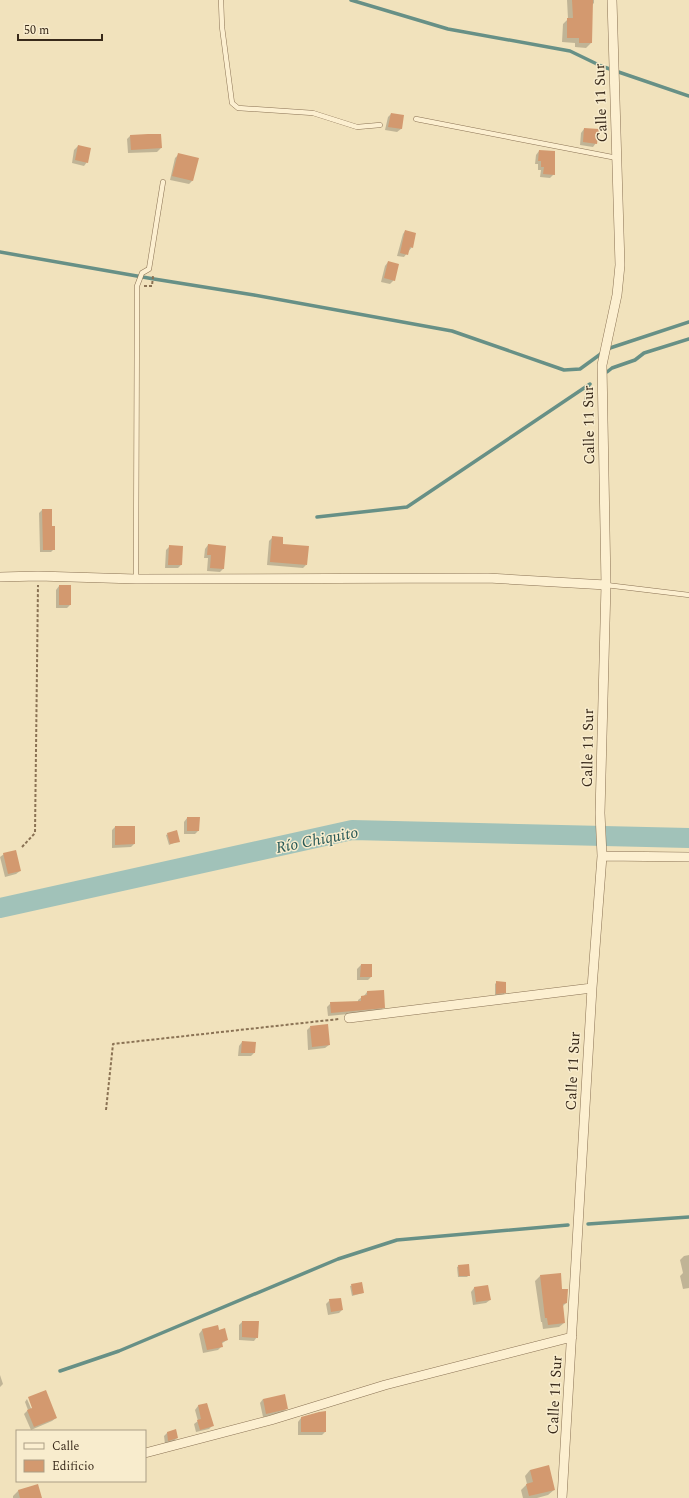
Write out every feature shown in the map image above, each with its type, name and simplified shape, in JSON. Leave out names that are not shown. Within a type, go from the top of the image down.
[{"type":"street","name":"Calle 11 Sur","points":[[562,1498],[592,988],[602,856],[600,813],[606,585],[602,365],[619,281],[618,159],[613,63],[612,0]]},
{"type":"street","points":[[0,577],[38,576],[136,579],[488,578],[606,585]]},
{"type":"street","points":[[602,856],[689,857]]},
{"type":"street","points":[[349,1018],[592,988]]},
{"type":"street","points":[[146,1453],[271,1420],[385,1385],[572,1337]]},
{"type":"lane","points":[[221,0],[222,28],[232,103],[234,107],[313,113],[357,127],[380,125]]},
{"type":"lane","points":[[416,119],[618,159]]},
{"type":"lane","points":[[136,579],[137,286],[144,271],[149,269],[163,182]]},
{"type":"lane","points":[[606,585],[689,595]]},
{"type":"path","points":[[152,286],[153,275]]},
{"type":"path","points":[[22,847],[35,833],[38,576]]},
{"type":"path","points":[[106,1110],[113,1044],[349,1018]]},
{"type":"building","points":[[572,0],[593,0],[592,43],[579,43],[579,38],[567,38],[567,18],[573,18]]},
{"type":"building","points":[[391,113],[404,115],[402,129],[388,127]]},
{"type":"building","points":[[584,128],[599,129],[597,144],[583,142]]},
{"type":"building","points":[[161,134],[162,148],[131,150],[130,135]]},
{"type":"building","points":[[78,145],[91,148],[88,163],[75,160]]},
{"type":"building","points":[[539,150],[555,151],[555,175],[543,174],[544,167],[541,167],[541,161],[538,161]]},
{"type":"building","points":[[178,153],[199,158],[193,181],[172,176]]},
{"type":"building","points":[[405,230],[416,233],[413,248],[410,247],[408,255],[400,253]]},
{"type":"building","points":[[388,261],[399,264],[395,281],[384,278]]},
{"type":"building","points":[[42,509],[52,509],[52,526],[55,526],[55,550],[43,550]]},
{"type":"building","points":[[272,536],[283,537],[283,544],[309,546],[307,565],[270,562]]},
{"type":"building","points":[[208,544],[226,546],[224,569],[210,568],[211,555],[207,555]]},
{"type":"building","points":[[169,545],[183,546],[182,565],[168,565]]},
{"type":"building","points":[[59,585],[71,585],[71,605],[59,605]]},
{"type":"building","points":[[187,817],[200,817],[199,831],[187,831]]},
{"type":"building","points":[[115,826],[135,826],[135,844],[115,845]]},
{"type":"building","points":[[177,830],[180,842],[170,844],[167,833]]},
{"type":"building","points":[[16,850],[21,871],[8,874],[3,853]]},
{"type":"building","points":[[361,964],[372,964],[372,977],[360,977]]},
{"type":"building","points":[[496,981],[506,982],[506,993],[496,994]]},
{"type":"building","points":[[384,990],[385,1008],[331,1013],[330,1002],[361,1001],[361,996],[367,995],[367,991]]},
{"type":"building","points":[[328,1024],[330,1045],[312,1047],[310,1026]]},
{"type":"building","points":[[242,1041],[256,1042],[255,1053],[241,1053]]},
{"type":"building","points":[[469,1264],[470,1276],[459,1276],[458,1265]]},
{"type":"building","points":[[561,1273],[562,1289],[568,1289],[567,1303],[563,1304],[565,1323],[548,1325],[547,1318],[545,1318],[540,1275]]},
{"type":"building","points":[[362,1282],[364,1293],[353,1295],[351,1284]]},
{"type":"building","points":[[488,1285],[491,1300],[476,1302],[474,1287]]},
{"type":"building","points":[[341,1298],[343,1310],[331,1312],[329,1299]]},
{"type":"building","points":[[242,1321],[259,1321],[258,1338],[242,1337]]},
{"type":"building","points":[[218,1325],[219,1330],[225,1328],[228,1340],[222,1342],[223,1347],[207,1350],[202,1329]]},
{"type":"building","points":[[46,1390],[57,1418],[34,1427],[27,1410],[32,1408],[28,1397]]},
{"type":"building","points":[[285,1394],[288,1409],[266,1414],[263,1399]]},
{"type":"building","points":[[207,1403],[214,1426],[200,1430],[197,1420],[201,1419],[198,1405]]},
{"type":"building","points":[[326,1411],[326,1432],[301,1432],[301,1417]]},
{"type":"building","points":[[176,1429],[178,1438],[168,1441],[167,1432]]},
{"type":"building","points":[[549,1465],[555,1490],[529,1496],[526,1484],[533,1482],[530,1470]]},
{"type":"building","points":[[38,1484],[42,1498],[20,1498],[18,1490]]},
{"type":"waterway","points":[[351,0],[448,29],[570,51],[601,66],[689,96]]},
{"type":"waterway","points":[[0,252],[254,295],[452,331],[564,370],[580,369],[602,353]]},
{"type":"waterway","points":[[607,349],[689,322]]},
{"type":"waterway","points":[[607,372],[612,368],[635,360],[644,353],[689,339]]},
{"type":"waterway","points":[[317,517],[407,507],[590,384]]},
{"type":"waterway","points":[[586,402],[589,385]]},
{"type":"waterway","name":"Río Chiquito","points":[[0,908],[352,830],[689,838]]},
{"type":"waterway","points":[[588,1224],[689,1217]]},
{"type":"waterway","points":[[60,1371],[119,1351],[338,1259],[397,1240],[568,1225]]}]
